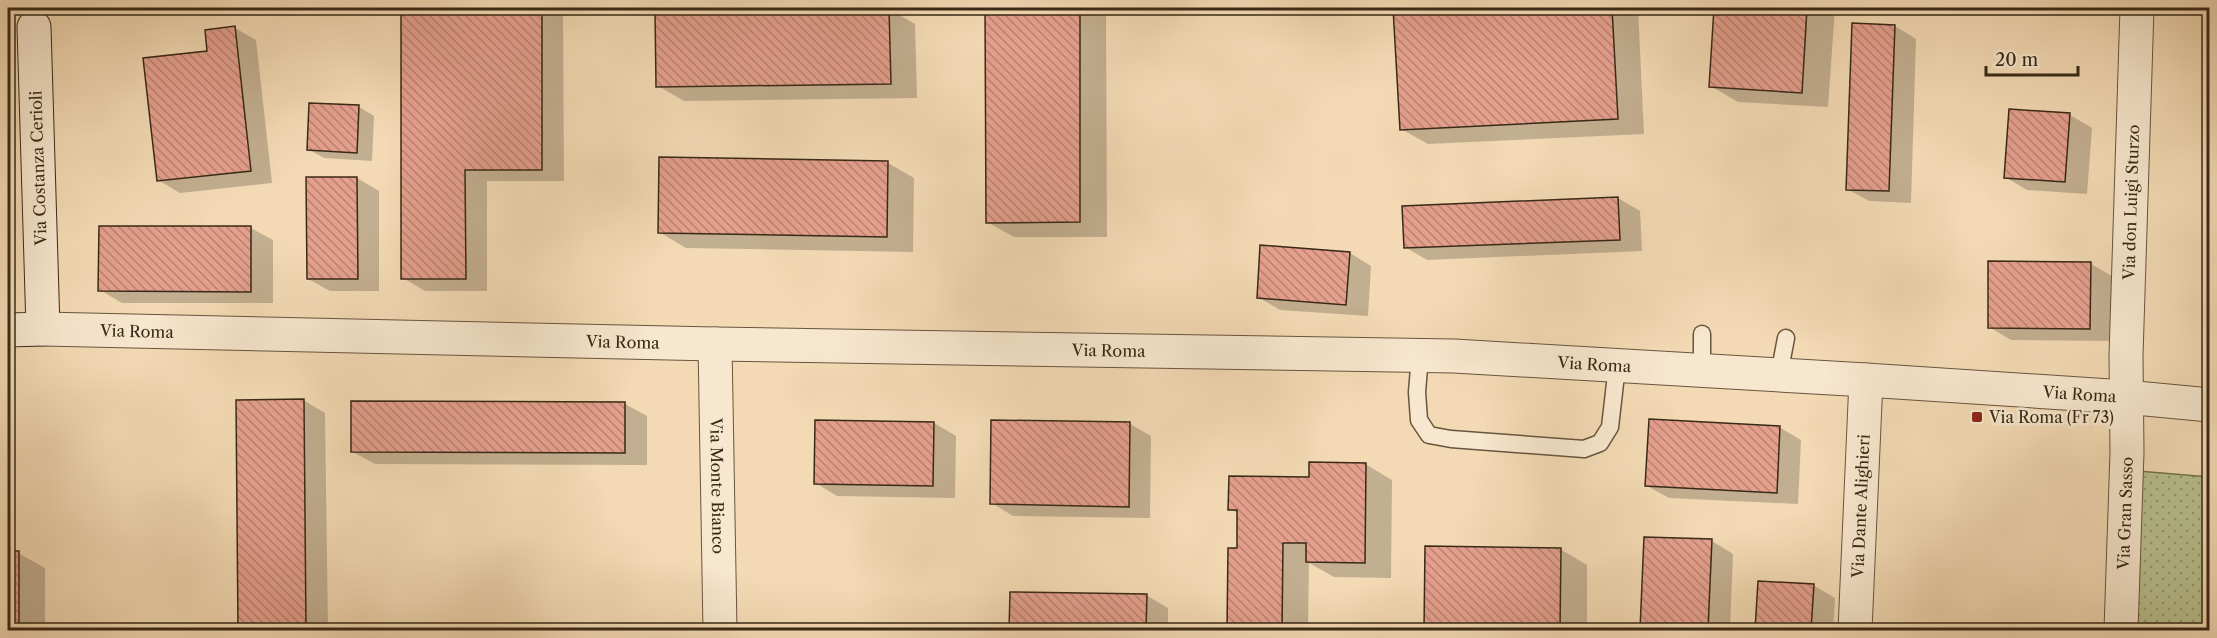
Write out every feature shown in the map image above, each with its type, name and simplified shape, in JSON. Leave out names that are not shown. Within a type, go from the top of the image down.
[{"type":"street","name":"Via don Luigi Sturzo","points":[[2125,397],[2137,8]]},
{"type":"street","name":"Via Costanza Cerioli","points":[[33,17],[43,329]]},
{"type":"street","name":"Via Roma","points":[[8,330],[1420,356],[1866,380],[2125,397],[2210,405]]},
{"type":"street","name":"Via Monte Bianco","points":[[715,344],[720,630]]},
{"type":"street","name":"Via Dante Alighieri","points":[[1855,630],[1866,380]]},
{"type":"street","name":"Via Gran Sasso","points":[[2121,630],[2127,452],[2125,397]]},
{"type":"lane","points":[[1702,334],[1702,370]]},
{"type":"lane","points":[[1779,375],[1786,338]]},
{"type":"lane","points":[[1420,356],[1417,392],[1419,420],[1429,435],[1451,439],[1584,449],[1600,443],[1611,427],[1617,366]]},
{"type":"green space","points":[[2138,471],[2209,477],[2209,630],[2136,630]]},
{"type":"building","points":[[401,8],[542,8],[542,170],[465,170],[466,279],[401,279]]},
{"type":"building","points":[[889,8],[891,84],[656,87],[655,10]]},
{"type":"building","points":[[985,8],[1080,8],[1080,222],[986,223]]},
{"type":"building","points":[[1393,8],[1612,8],[1618,119],[1400,130]]},
{"type":"building","points":[[1714,8],[1807,8],[1802,93],[1709,87]]},
{"type":"building","points":[[1852,23],[1895,25],[1889,191],[1846,190]]},
{"type":"building","points":[[235,26],[251,171],[157,181],[143,58],[207,51],[205,30]]},
{"type":"building","points":[[309,103],[359,105],[357,153],[307,150]]},
{"type":"building","points":[[2009,109],[2070,113],[2065,182],[2004,178]]},
{"type":"building","points":[[659,157],[888,161],[887,237],[658,233]]},
{"type":"building","points":[[306,177],[357,177],[358,279],[307,279]]},
{"type":"building","points":[[1618,197],[1620,240],[1404,248],[1402,206]]},
{"type":"building","points":[[99,226],[251,226],[251,292],[98,291]]},
{"type":"building","points":[[1260,245],[1350,252],[1346,305],[1257,298]]},
{"type":"building","points":[[1988,261],[2091,262],[2090,329],[1988,328]]},
{"type":"building","points":[[304,399],[306,630],[238,630],[236,400]]},
{"type":"building","points":[[351,401],[625,402],[625,453],[351,452]]},
{"type":"building","points":[[1649,419],[1780,426],[1777,493],[1645,486]]},
{"type":"building","points":[[815,420],[934,422],[933,486],[814,484]]},
{"type":"building","points":[[991,420],[1130,422],[1129,507],[990,504]]},
{"type":"building","points":[[1309,462],[1366,463],[1365,563],[1306,562],[1306,543],[1283,543],[1282,630],[1227,630],[1228,548],[1237,548],[1237,510],[1228,510],[1229,476],[1309,477]]},
{"type":"building","points":[[1644,537],[1712,539],[1708,630],[1640,630]]},
{"type":"building","points":[[1425,546],[1561,548],[1560,630],[1424,630]]},
{"type":"building","points":[[8,551],[19,551],[19,630],[8,630]]},
{"type":"building","points":[[1758,581],[1814,584],[1811,630],[1755,630]]},
{"type":"building","points":[[1010,592],[1147,594],[1146,630],[1009,630]]},
{"type":"place","name":"Via Roma (Fr 73)","points":[[1977,417]]}]
